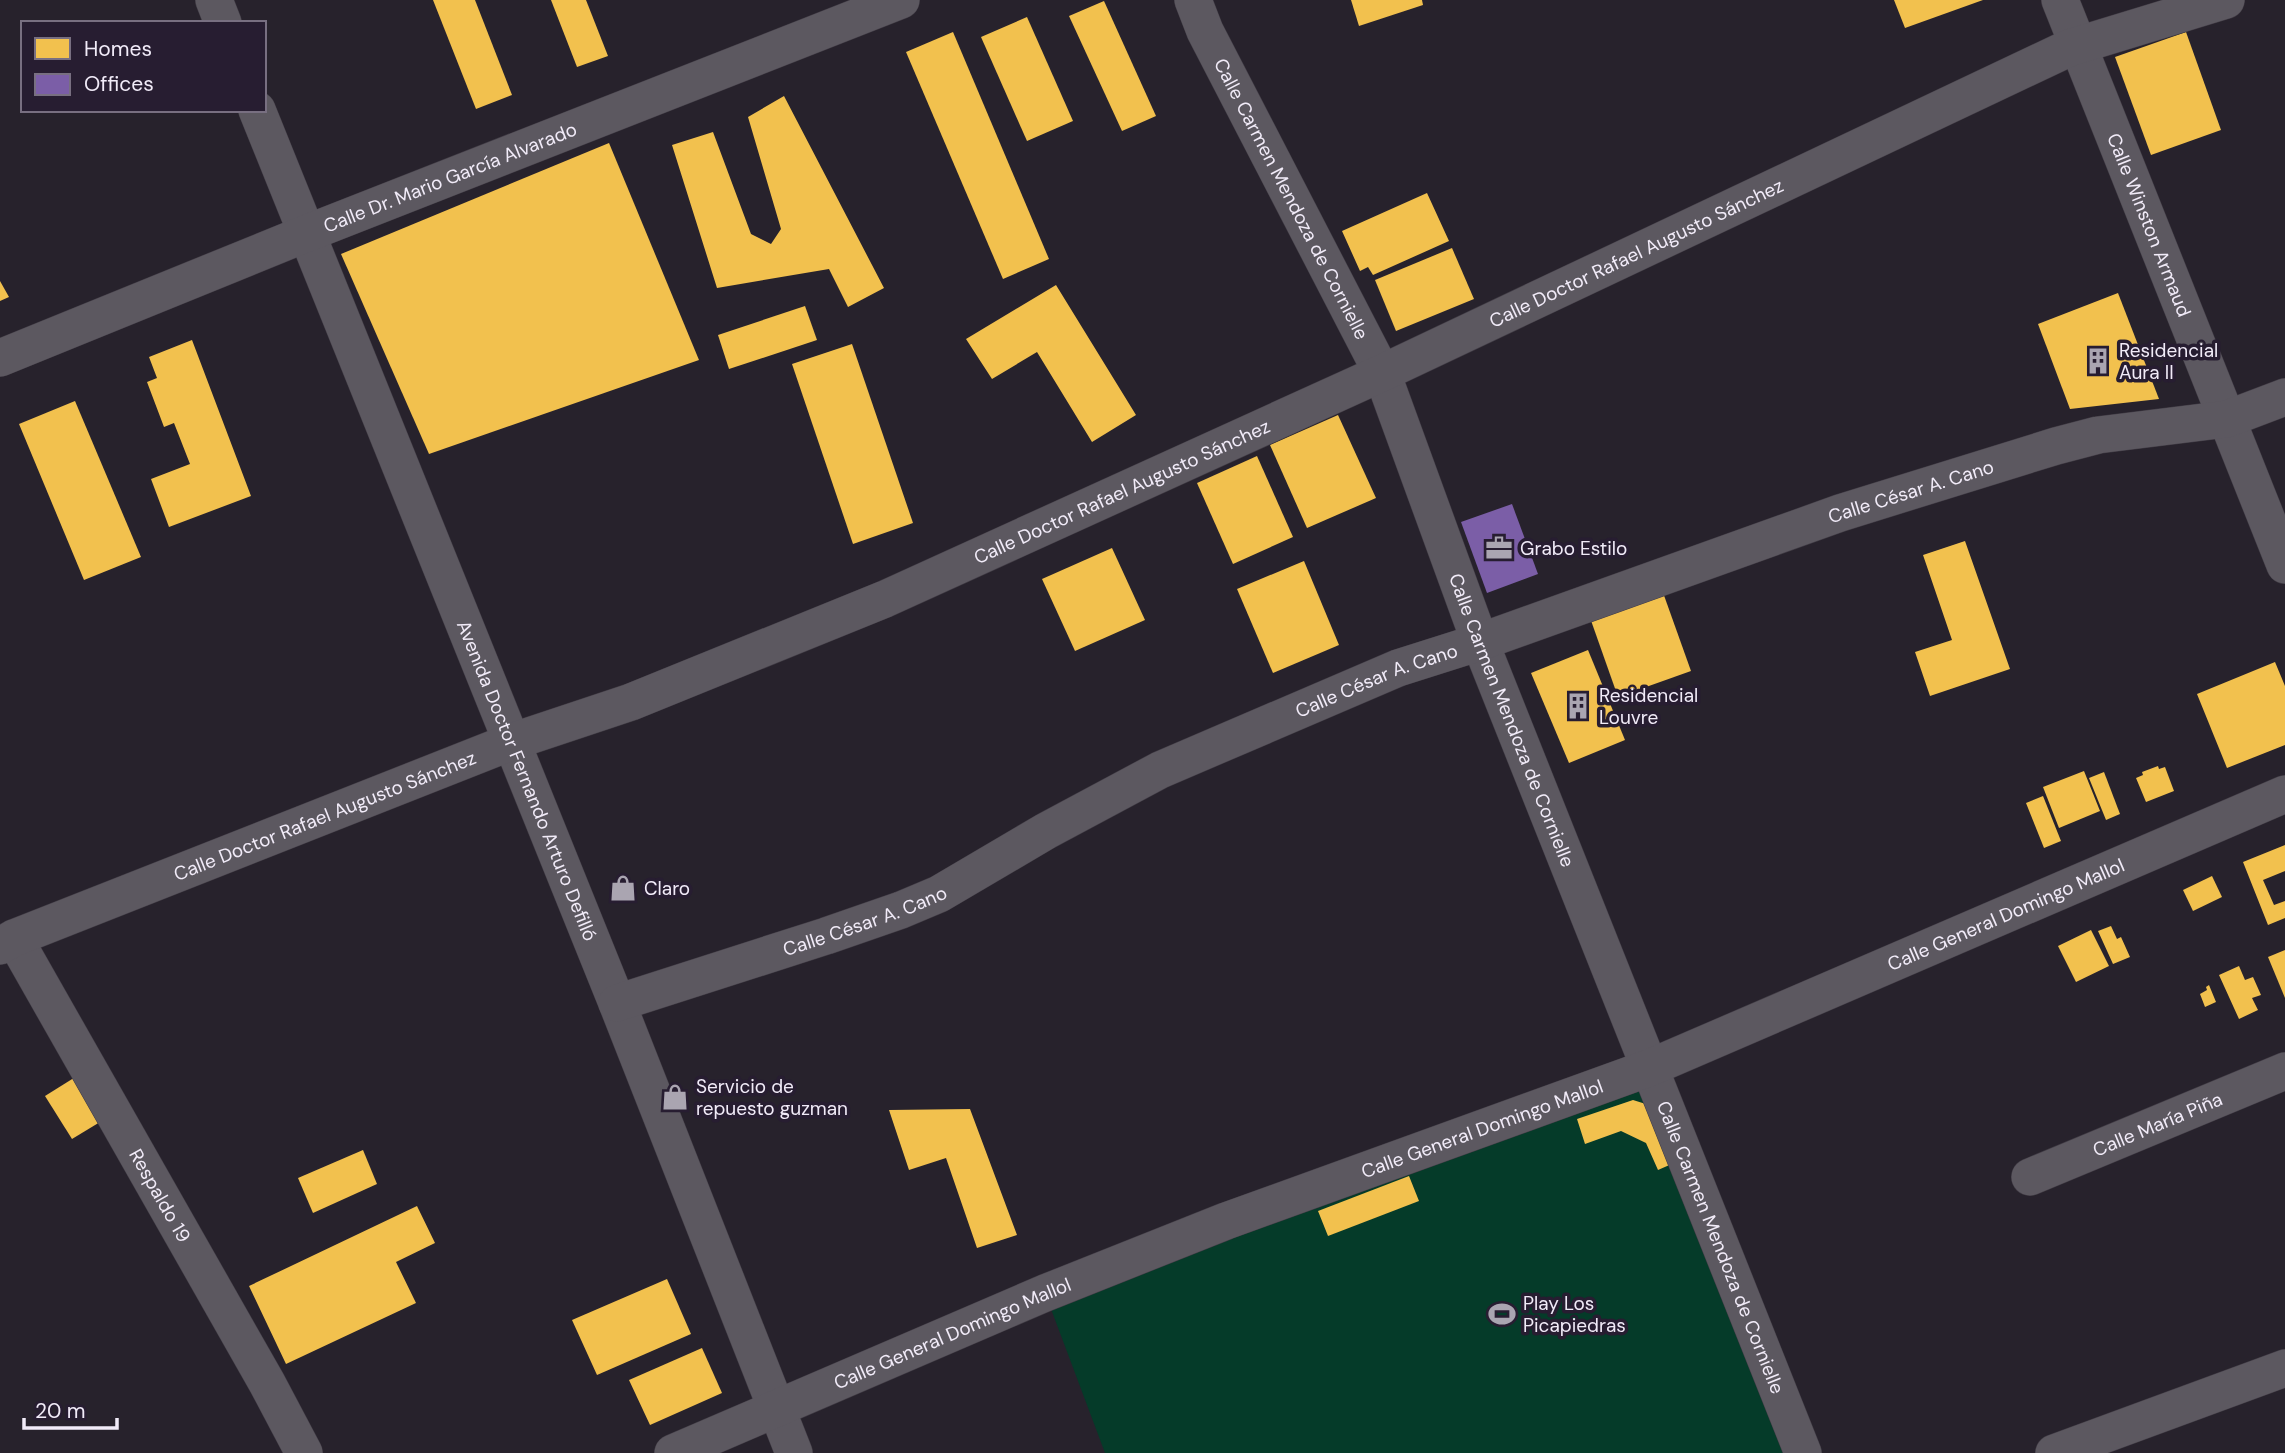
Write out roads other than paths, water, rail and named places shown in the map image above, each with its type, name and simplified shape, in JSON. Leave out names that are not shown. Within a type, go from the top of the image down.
[{"type":"street","points":[[214,0],[222,21]]},
{"type":"street","name":"Calle Dr. Mario García Alvarado","points":[[0,358],[305,233],[901,0]]},
{"type":"street","name":"Calle Carmen Mendoza de Cornielle","points":[[1193,0],[1205,31],[1382,373],[1480,642],[1803,1453]]},
{"type":"street","name":"Calle Winston Armaud","points":[[2060,0],[2285,565]]},
{"type":"street","name":"Calle Doctor Rafael Augusto Sánchez","points":[[7,942],[511,743],[631,702],[885,599],[1382,373],[2069,48],[2225,0]]},
{"type":"street","name":"Avenida Doctor Fernando Arturo Defilló","points":[[258,112],[617,1003],[794,1453]]},
{"type":"street","name":"Calle César A. Cano","points":[[617,1003],[901,911],[939,894],[1046,831],[1160,770],[1398,668],[1480,642],[1840,513],[2056,446],[2098,435],[2227,419],[2285,397]]},
{"type":"street","name":"Calle General Domingo Mallol","points":[[673,1453],[1045,1293],[1226,1222],[1649,1068],[2285,794]]},
{"type":"street","name":"Respaldo 19","points":[[7,942],[267,1383],[304,1453]]},
{"type":"street","name":"Calle María Piña","points":[[2030,1177],[2285,1072]]},
{"type":"street","points":[[2054,1453],[2285,1368]]},
{"type":"place","name":"Residencial Aura II","points":[[2098,361]]},
{"type":"place","name":"Grabo Estilo","points":[[1499,548]]},
{"type":"place","name":"Residencial Louvre","points":[[1578,706]]},
{"type":"place","name":"Claro","points":[[623,888]]},
{"type":"place","name":"Servicio de repuesto guzman","points":[[675,1097]]},
{"type":"place","name":"Play Los Picapiedras","points":[[1502,1314]]}]
